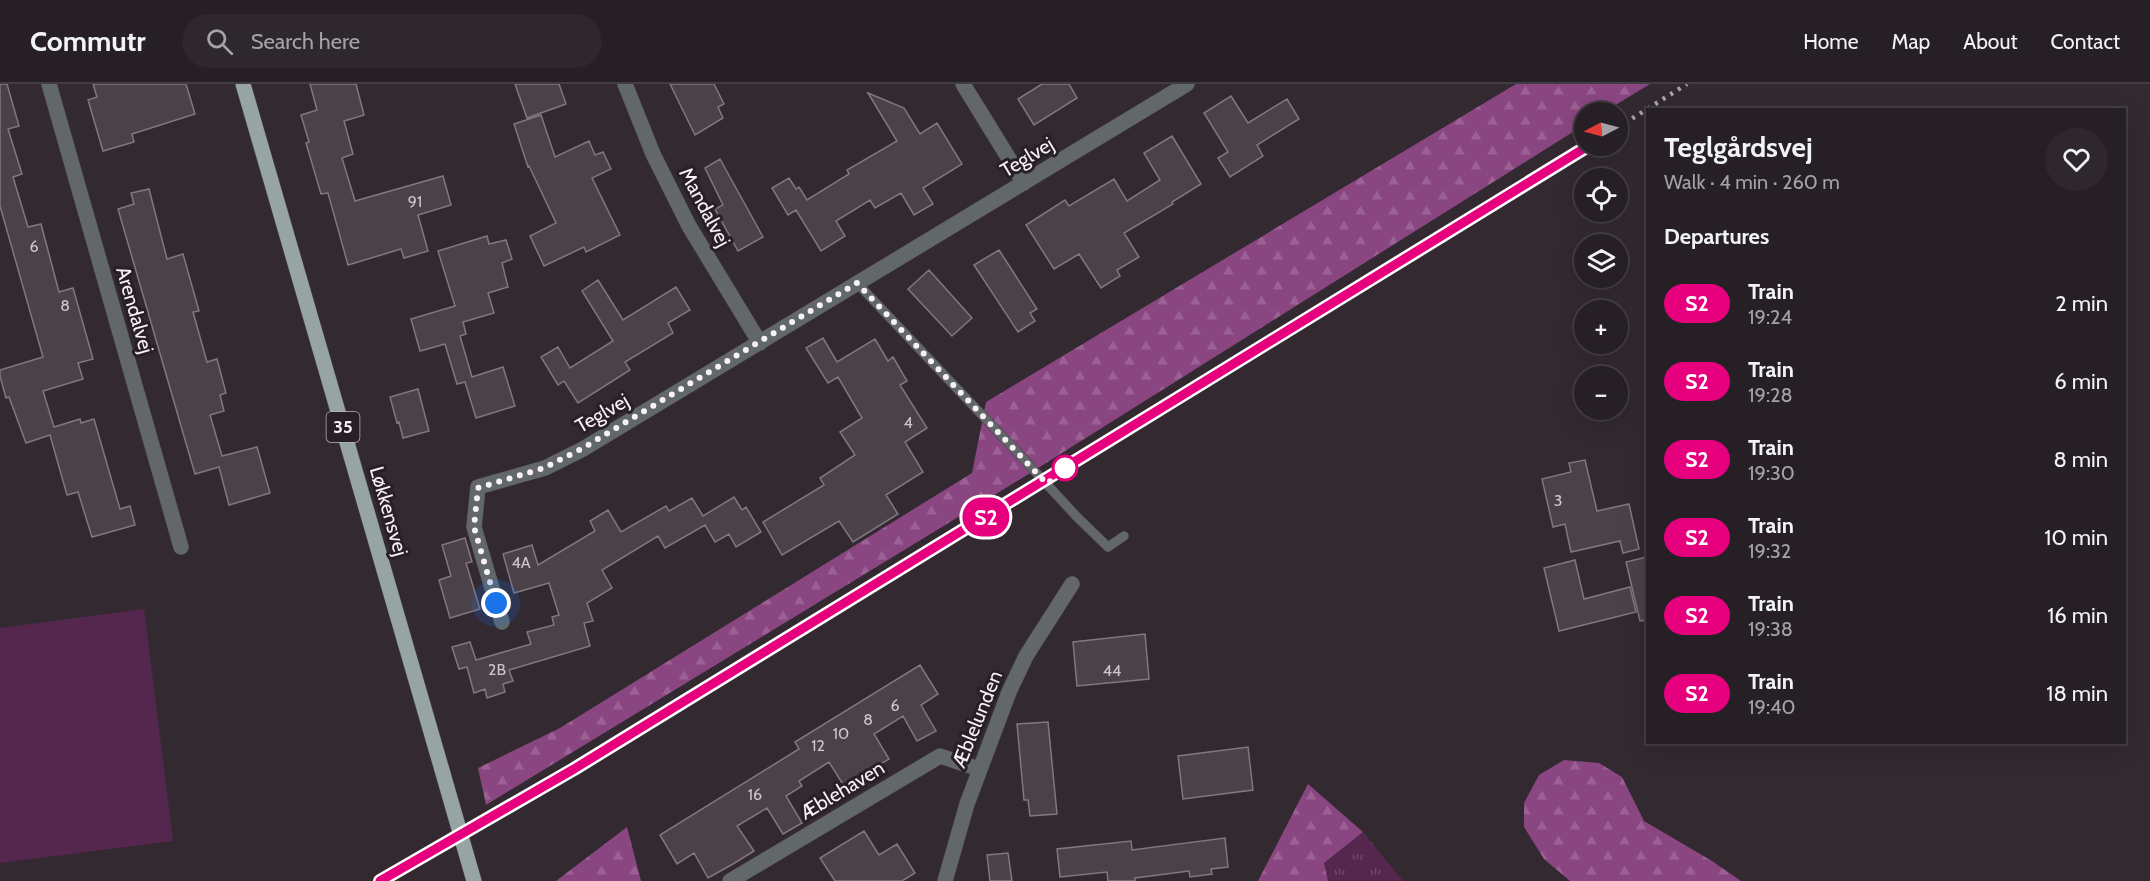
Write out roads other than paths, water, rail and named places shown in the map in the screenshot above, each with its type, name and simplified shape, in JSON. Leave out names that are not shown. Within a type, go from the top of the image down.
[{"type":"main road","name":"Løkkensvej","points":[[243,84],[474,881]]},
{"type":"street","name":"Arendalvej","points":[[49,84],[181,547]]},
{"type":"street","name":"Mandalvej","points":[[626,84],[654,154],[689,226],[760,343]]},
{"type":"street","points":[[963,84],[1024,183]]},
{"type":"street","name":"Teglvej","points":[[502,622],[474,527],[478,488],[544,468],[583,448],[1187,84]]},
{"type":"street","name":"Æblelunden","points":[[945,881],[967,804],[1009,692],[1026,656],[1072,584]]},
{"type":"street","name":"Æblehaven","points":[[730,881],[940,756],[979,769]]},
{"type":"lane","points":[[857,283],[1108,547],[1124,536]]},
{"type":"railway","points":[[1649,108],[1687,84]]},
{"type":"railway","points":[[1628,121],[1646,110]]},
{"type":"railway","points":[[380,881],[574,769],[1574,155]]},
{"type":"train","name":"S2","points":[[380,881],[574,769],[1574,155]]}]
